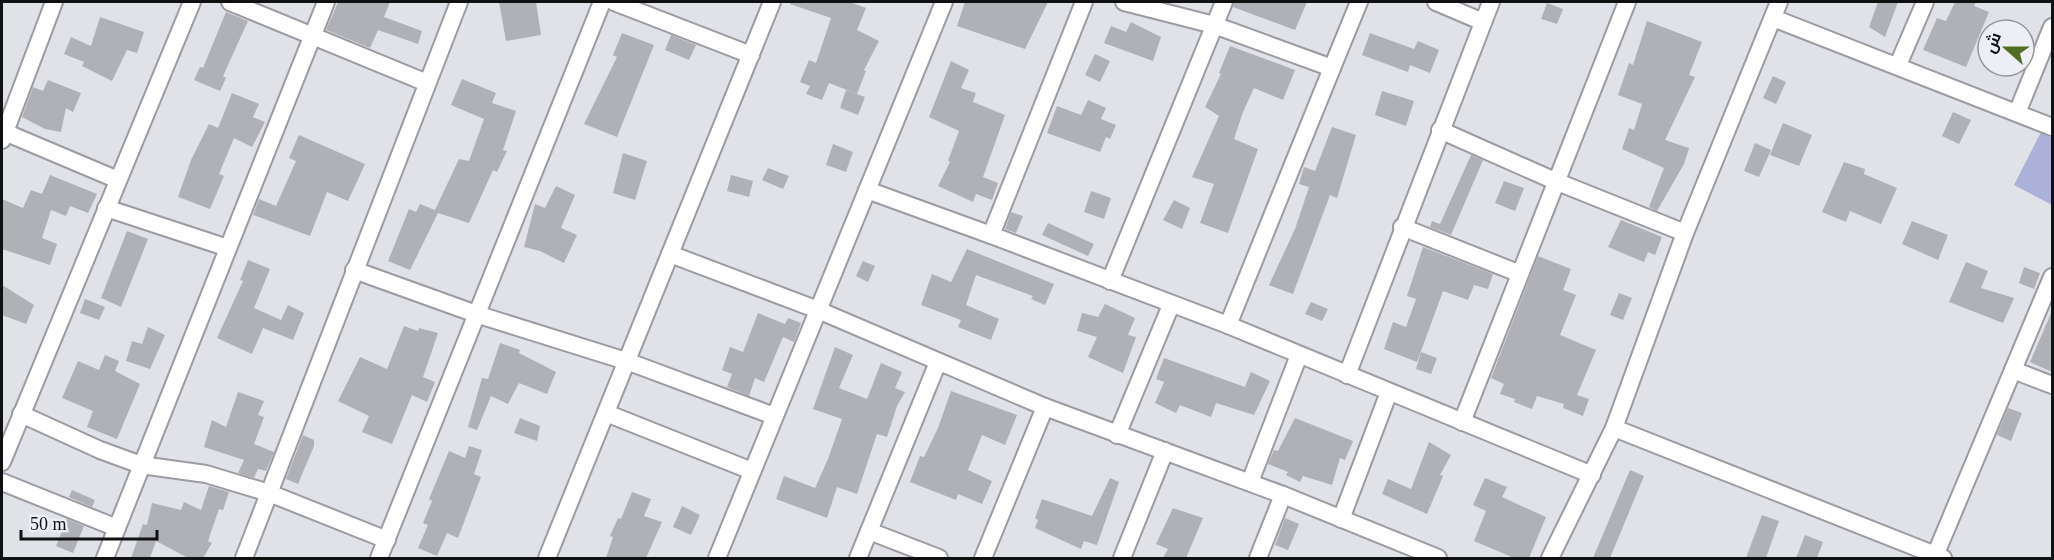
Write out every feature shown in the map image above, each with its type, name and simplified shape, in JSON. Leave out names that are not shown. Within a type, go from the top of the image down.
[{"type":"street","points":[[54,2],[2,135],[118,180]]},
{"type":"street","points":[[2,462],[192,2]]},
{"type":"street","points":[[230,2],[427,82]]},
{"type":"street","points":[[105,558],[326,2]]},
{"type":"street","points":[[244,558],[459,2]]},
{"type":"street","points":[[379,558],[602,2]]},
{"type":"street","points":[[614,2],[751,55]]},
{"type":"street","points":[[548,558],[629,362],[772,2]]},
{"type":"street","points":[[717,558],[944,2]]},
{"type":"street","points":[[991,236],[1084,2]]},
{"type":"street","points":[[1124,2],[1214,25],[1332,68]]},
{"type":"street","points":[[1110,281],[1224,2]]},
{"type":"street","points":[[1228,325],[1359,2]]},
{"type":"street","points":[[1436,2],[1483,22]]},
{"type":"street","points":[[1347,375],[1402,227],[1491,2]]},
{"type":"street","points":[[1462,422],[1518,273],[1627,2]]},
{"type":"street","points":[[1550,558],[1593,475],[1614,428],[1685,233],[1779,2]]},
{"type":"street","points":[[1898,65],[1925,2]]},
{"type":"street","points":[[1773,18],[2052,127]]},
{"type":"street","points":[[2017,113],[2052,27]]},
{"type":"street","points":[[1440,130],[1555,181],[1685,233]]},
{"type":"street","points":[[867,190],[1228,325],[1593,475]]},
{"type":"street","points":[[106,208],[228,248]]},
{"type":"street","points":[[1402,227],[1518,273]]},
{"type":"street","points":[[670,254],[818,310],[1117,435],[1283,495],[1341,519],[1396,551],[1438,558]]},
{"type":"street","points":[[354,270],[478,315],[629,362],[774,417]]},
{"type":"street","points":[[1614,428],[1937,557],[2052,278]]},
{"type":"street","points":[[1117,435],[1171,304]]},
{"type":"street","points":[[1250,482],[1299,355]]},
{"type":"street","points":[[858,558],[938,362]]},
{"type":"street","points":[[2013,370],[2052,385]]},
{"type":"street","points":[[1341,519],[1389,392]]},
{"type":"street","points":[[983,558],[1046,407]]},
{"type":"street","points":[[21,414],[100,450],[141,465],[206,474],[269,493],[387,540]]},
{"type":"street","points":[[606,414],[752,471]]},
{"type":"street","points":[[1122,558],[1165,452]]},
{"type":"street","points":[[2,482],[117,528]]},
{"type":"street","points":[[1258,558],[1283,495]]},
{"type":"street","points":[[869,531],[939,558]]},
{"type":"shaded area","points":[[2041,132],[2052,138],[2052,205],[2014,185]]},
{"type":"building","points":[[338,2],[390,2],[384,17],[422,31],[418,44],[378,30],[370,48],[326,30]]},
{"type":"building","points":[[499,2],[536,2],[541,35],[506,41]]},
{"type":"building","points":[[791,2],[850,2],[866,8],[857,30],[879,41],[864,70],[866,71],[857,94],[829,83],[822,100],[806,94],[810,86],[800,82],[809,60],[816,63],[831,18],[790,4]]},
{"type":"building","points":[[965,2],[1048,2],[1025,49],[957,26]]},
{"type":"building","points":[[1234,2],[1307,2],[1295,30],[1233,7]]},
{"type":"building","points":[[1878,2],[1898,2],[1885,37],[1869,27]]},
{"type":"building","points":[[1955,2],[1976,2],[1974,6],[1989,12],[1986,18],[1976,18],[1976,43],[1966,67],[1923,50],[1937,18],[1946,21]]},
{"type":"building","points":[[1547,3],[1563,9],[1557,24],[1541,19]]},
{"type":"building","points":[[226,12],[248,21],[223,76],[226,78],[220,91],[194,80],[200,67],[203,68]]},
{"type":"building","points":[[100,17],[144,32],[137,53],[127,50],[112,81],[82,66],[84,62],[64,54],[71,37],[91,46]]},
{"type":"building","points":[[1647,21],[1702,42],[1689,75],[1695,77],[1665,140],[1689,148],[1684,164],[1657,211],[1649,207],[1664,168],[1622,149],[1629,128],[1634,130],[1642,104],[1618,95],[1629,63],[1633,65]]},
{"type":"building","points":[[1131,22],[1161,37],[1153,61],[1104,43],[1111,26],[1126,32]]},
{"type":"building","points":[[622,33],[654,45],[617,137],[584,124],[617,57],[613,55]]},
{"type":"building","points":[[1370,33],[1414,49],[1418,41],[1439,50],[1430,73],[1410,65],[1408,72],[1362,55]]},
{"type":"building","points":[[671,35],[696,45],[689,60],[665,50]]},
{"type":"building","points":[[1230,46],[1295,70],[1283,100],[1254,88],[1243,112],[1234,139],[1258,149],[1228,233],[1200,223],[1214,184],[1192,177],[1219,116],[1205,107],[1221,74],[1219,73]]},
{"type":"building","points":[[1095,54],[1110,61],[1100,82],[1085,75]]},
{"type":"building","points":[[951,61],[969,70],[961,88],[976,93],[973,102],[1005,115],[983,177],[998,183],[992,200],[976,194],[973,202],[938,186],[950,162],[948,161],[959,131],[929,117]]},
{"type":"building","points":[[1773,76],[1786,82],[1776,104],[1763,98]]},
{"type":"building","points":[[462,79],[496,93],[492,103],[516,111],[503,150],[507,151],[497,172],[493,170],[469,223],[438,213],[410,270],[388,261],[409,209],[416,212],[420,204],[435,210],[459,159],[469,161],[484,119],[451,105]]},
{"type":"building","points":[[48,80],[81,93],[73,112],[66,108],[61,132],[45,129],[22,117],[33,87],[43,91]]},
{"type":"building","points":[[846,90],[865,97],[858,115],[840,108]]},
{"type":"building","points":[[1382,91],[1414,101],[1406,126],[1375,115]]},
{"type":"building","points":[[232,93],[259,104],[253,117],[265,122],[252,147],[234,138],[219,174],[224,176],[210,209],[178,197],[191,160],[209,124],[218,128]]},
{"type":"building","points":[[1088,100],[1106,108],[1101,119],[1116,125],[1110,139],[1106,137],[1100,152],[1047,133],[1057,106],[1081,115]]},
{"type":"building","points":[[1953,112],[1971,120],[1959,144],[1942,136]]},
{"type":"building","points":[[1783,123],[1812,135],[1799,166],[1770,155]]},
{"type":"building","points":[[1332,127],[1356,135],[1337,198],[1330,195],[1293,294],[1269,285],[1295,229],[1309,187],[1299,184],[1304,167],[1315,171]]},
{"type":"building","points":[[299,135],[365,164],[348,201],[327,192],[310,236],[253,215],[259,199],[276,206],[296,161],[289,158]]},
{"type":"building","points":[[1755,143],[1771,150],[1759,177],[1744,171]]},
{"type":"building","points":[[833,144],[853,152],[846,172],[826,165]]},
{"type":"building","points":[[623,153],[647,161],[635,200],[613,193]]},
{"type":"building","points":[[1471,155],[1483,160],[1451,235],[1430,227],[1432,221],[1440,224]]},
{"type":"building","points":[[1844,162],[1865,169],[1864,174],[1897,188],[1881,224],[1850,211],[1846,222],[1822,212]]},
{"type":"building","points":[[768,168],[789,176],[783,189],[762,180]]},
{"type":"building","points":[[50,175],[97,194],[88,213],[70,206],[66,216],[51,210],[42,238],[57,244],[50,265],[2,249],[2,199],[23,208],[31,190],[42,194]]},
{"type":"building","points":[[731,175],[753,181],[749,197],[727,191]]},
{"type":"building","points":[[1504,181],[1524,188],[1515,211],[1495,203]]},
{"type":"building","points":[[556,186],[575,195],[561,228],[577,235],[564,263],[540,251],[524,247],[535,204],[545,208]]},
{"type":"building","points":[[1091,191],[1111,198],[1104,219],[1084,212]]},
{"type":"building","points":[[1174,200],[1190,208],[1182,229],[1163,220]]},
{"type":"building","points":[[1011,212],[1023,216],[1016,233],[1005,229]]},
{"type":"building","points":[[1621,220],[1662,237],[1655,255],[1648,252],[1644,262],[1608,247]]},
{"type":"building","points":[[1912,221],[1948,235],[1938,260],[1902,244]]},
{"type":"building","points":[[1048,223],[1094,244],[1088,256],[1042,235]]},
{"type":"building","points":[[127,231],[148,239],[121,307],[101,298]]},
{"type":"building","points":[[1423,247],[1493,274],[1488,289],[1474,285],[1468,300],[1443,291],[1417,362],[1384,349],[1393,322],[1406,327],[1416,299],[1407,296]]},
{"type":"building","points":[[967,249],[1054,284],[1045,305],[1031,299],[1033,296],[976,275],[966,305],[999,319],[991,340],[958,327],[961,320],[921,305],[932,274],[951,282]]},
{"type":"building","points":[[1538,256],[1571,269],[1563,290],[1576,295],[1560,335],[1596,350],[1577,395],[1589,399],[1583,416],[1563,408],[1564,404],[1537,396],[1532,409],[1514,402],[1515,399],[1500,394],[1504,384],[1491,378]]},
{"type":"building","points":[[248,260],[270,269],[254,308],[281,320],[288,305],[304,313],[293,340],[263,328],[252,354],[217,338],[243,281],[240,280]]},
{"type":"building","points":[[863,261],[875,266],[868,282],[856,276]]},
{"type":"building","points":[[1966,262],[1988,271],[1981,288],[2014,298],[2003,323],[1949,302]]},
{"type":"building","points":[[2024,267],[2040,273],[2034,289],[2019,283]]},
{"type":"building","points":[[2,285],[34,305],[26,324],[2,315]]},
{"type":"building","points":[[1619,293],[1632,298],[1623,320],[1610,315]]},
{"type":"building","points":[[85,299],[105,307],[99,320],[80,313]]},
{"type":"building","points":[[1311,302],[1328,309],[1322,321],[1305,314]]},
{"type":"building","points":[[1105,304],[1135,318],[1128,335],[1136,337],[1123,373],[1088,357],[1097,337],[1077,331],[1082,313],[1098,317]]},
{"type":"building","points":[[2052,311],[2052,372],[2030,362]]},
{"type":"building","points":[[758,313],[785,324],[788,318],[801,323],[794,342],[783,337],[764,382],[755,378],[749,396],[727,387],[732,374],[722,370],[730,347],[743,352]]},
{"type":"building","points":[[404,326],[418,331],[419,328],[438,333],[423,377],[435,382],[427,402],[412,395],[392,444],[362,432],[369,416],[338,401],[360,357],[387,369]]},
{"type":"building","points":[[148,327],[165,335],[150,369],[126,361],[132,341],[142,344]]},
{"type":"building","points":[[500,343],[520,350],[519,353],[556,372],[547,394],[519,383],[508,404],[491,396],[477,430],[468,427],[482,378],[488,379]]},
{"type":"building","points":[[835,347],[853,355],[839,388],[867,399],[881,363],[902,372],[895,388],[905,392],[897,406],[887,437],[877,434],[857,494],[837,487],[827,518],[776,499],[784,476],[815,488],[828,459],[842,419],[813,409]]},
{"type":"building","points":[[1421,352],[1437,358],[1431,374],[1416,369]]},
{"type":"building","points":[[105,355],[119,361],[115,371],[140,384],[117,439],[87,427],[93,411],[62,398],[78,361],[99,370]]},
{"type":"building","points":[[1164,358],[1245,387],[1251,372],[1270,381],[1254,415],[1216,403],[1211,417],[1180,405],[1176,413],[1155,403],[1164,382],[1156,379]]},
{"type":"building","points":[[951,391],[1017,415],[1005,445],[982,435],[968,470],[992,481],[982,504],[958,494],[956,500],[910,482],[920,456],[924,457],[938,428]]},
{"type":"building","points":[[238,392],[264,401],[258,415],[264,417],[254,444],[274,452],[266,471],[258,469],[254,478],[238,473],[244,460],[204,447],[212,420],[226,427]]},
{"type":"building","points":[[2008,408],[2022,413],[2011,441],[1997,435]]},
{"type":"building","points":[[520,418],[540,426],[537,441],[514,433]]},
{"type":"building","points":[[1295,418],[1353,441],[1345,460],[1340,458],[1332,485],[1303,476],[1300,482],[1286,475],[1288,472],[1268,464],[1274,450],[1278,451]]},
{"type":"building","points":[[303,435],[314,440],[314,446],[298,484],[286,479]]},
{"type":"building","points":[[1429,442],[1451,455],[1440,475],[1443,476],[1427,514],[1382,494],[1388,479],[1411,489]]},
{"type":"building","points":[[469,446],[482,450],[474,474],[481,477],[458,538],[447,533],[437,556],[418,548],[428,525],[423,523],[432,501],[429,499],[449,451],[465,458]]},
{"type":"building","points":[[1630,470],[1644,476],[1610,558],[1593,558]]},
{"type":"building","points":[[1110,478],[1119,482],[1097,545],[1084,541],[1081,549],[1035,528],[1038,520],[1035,518],[1042,499],[1092,516]]},
{"type":"building","points":[[1485,478],[1507,487],[1502,497],[1546,517],[1529,558],[1514,558],[1474,541],[1486,511],[1473,505]]},
{"type":"building","points":[[209,486],[229,492],[223,510],[219,509],[208,541],[212,543],[203,558],[188,558],[156,541],[150,558],[131,558],[143,524],[147,525],[152,503],[181,510],[184,502],[201,510]]},
{"type":"building","points":[[72,490],[95,500],[92,507],[69,497]]},
{"type":"building","points":[[632,492],[651,499],[644,516],[662,522],[646,558],[606,558],[613,537],[610,536],[618,518],[621,519]]},
{"type":"building","points":[[682,506],[700,515],[691,535],[673,527]]},
{"type":"building","points":[[1173,508],[1203,518],[1186,558],[1163,558],[1168,549],[1156,544]]},
{"type":"building","points":[[1762,515],[1779,521],[1766,558],[1746,558]]},
{"type":"building","points":[[1285,518],[1299,524],[1288,550],[1275,545]]},
{"type":"building","points":[[67,519],[84,526],[73,553],[56,546]]},
{"type":"building","points":[[1805,535],[1823,542],[1817,558],[1796,558]]}]
